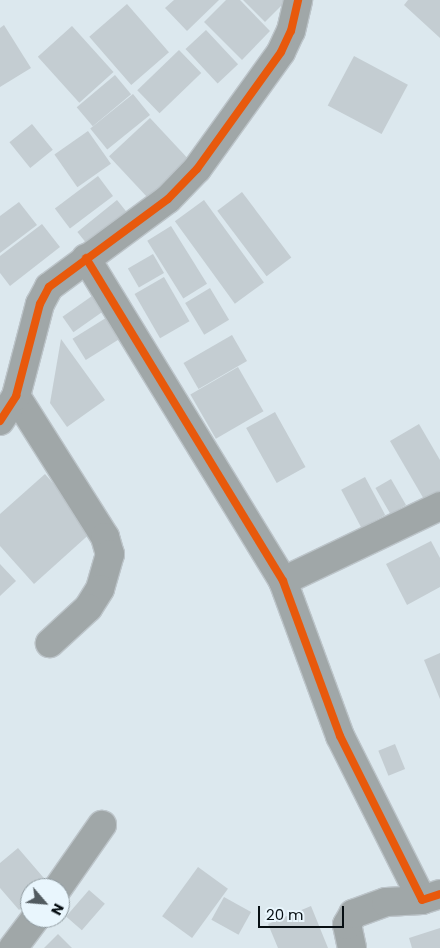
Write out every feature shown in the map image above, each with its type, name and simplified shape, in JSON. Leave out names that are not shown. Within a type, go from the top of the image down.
[{"type":"street","points":[[0,420],[16,396],[40,304],[50,286],[168,199],[198,169],[281,52],[291,31],[298,0]]},
{"type":"street","points":[[86,258],[283,580],[340,736],[431,897],[386,902],[353,914],[348,925],[352,948]]},
{"type":"street","points":[[16,396],[105,538],[110,554],[100,590],[88,608],[50,643]]},
{"type":"street","points":[[283,580],[440,506]]},
{"type":"street","points":[[65,878],[102,825]]},
{"type":"street","points":[[13,948],[28,928]]},
{"type":"building","points":[[174,0],[219,0],[187,31],[165,8]]},
{"type":"building","points":[[226,0],[240,0],[270,31],[242,60],[204,22]]},
{"type":"building","points":[[243,0],[287,0],[265,22]]},
{"type":"building","points":[[408,0],[440,0],[440,38],[404,5]]},
{"type":"building","points":[[127,4],[169,52],[131,85],[89,37]]},
{"type":"building","points":[[4,25],[31,68],[0,87],[0,28]]},
{"type":"building","points":[[72,26],[113,72],[79,103],[38,57]]},
{"type":"building","points":[[206,30],[238,64],[218,83],[186,49]]},
{"type":"building","points":[[179,50],[201,73],[160,113],[137,90]]},
{"type":"building","points":[[354,56],[408,85],[382,134],[328,105]]},
{"type":"building","points":[[115,75],[131,94],[93,126],[77,107]]},
{"type":"building","points":[[133,94],[150,115],[107,150],[90,129]]},
{"type":"building","points":[[150,118],[194,166],[153,204],[109,156]]},
{"type":"building","points":[[32,124],[53,150],[30,168],[9,142]]},
{"type":"building","points":[[88,131],[111,164],[77,187],[54,155]]},
{"type":"building","points":[[98,176],[113,196],[70,228],[55,208]]},
{"type":"building","points":[[242,192],[291,257],[267,276],[217,211]]},
{"type":"building","points":[[117,200],[133,220],[94,252],[77,232]]},
{"type":"building","points":[[204,200],[264,283],[235,304],[175,221]]},
{"type":"building","points":[[19,202],[37,225],[0,253],[0,216]]},
{"type":"building","points":[[42,224],[60,247],[10,286],[0,273],[0,256]]},
{"type":"building","points":[[171,226],[207,284],[183,299],[147,241]]},
{"type":"building","points":[[153,254],[164,273],[139,288],[128,268]]},
{"type":"building","points":[[164,277],[190,321],[160,338],[135,294]]},
{"type":"building","points":[[210,288],[229,320],[204,335],[185,303]]},
{"type":"building","points":[[92,296],[103,312],[73,332],[63,317]]},
{"type":"building","points":[[109,316],[122,337],[86,360],[73,339]]},
{"type":"building","points":[[232,335],[247,361],[199,389],[184,363]]},
{"type":"building","points":[[61,339],[105,400],[67,427],[50,403]]},
{"type":"building","points":[[238,367],[264,411],[216,439],[190,394]]},
{"type":"building","points":[[275,412],[306,467],[277,483],[246,428]]},
{"type":"building","points":[[419,424],[440,460],[440,492],[425,501],[390,441]]},
{"type":"building","points":[[45,474],[94,530],[34,584],[0,546],[0,514]]},
{"type":"building","points":[[365,477],[385,515],[361,528],[341,490]]},
{"type":"building","points":[[391,479],[406,505],[390,514],[375,488]]},
{"type":"building","points":[[431,541],[440,558],[440,587],[407,605],[386,564]]},
{"type":"building","points":[[0,564],[16,581],[0,596]]},
{"type":"building","points":[[440,653],[440,699],[424,660]]},
{"type":"building","points":[[395,744],[405,769],[388,776],[378,751]]},
{"type":"building","points":[[18,848],[44,878],[20,878],[19,910],[0,888],[0,863]]},
{"type":"building","points":[[198,867],[228,889],[192,938],[162,916]]},
{"type":"building","points":[[89,890],[105,904],[82,930],[70,920],[70,912]]},
{"type":"building","points":[[224,897],[251,912],[239,935],[211,920]]},
{"type":"building","points":[[311,906],[328,948],[278,948],[268,924]]},
{"type":"building","points":[[440,928],[440,948],[412,948],[409,938]]},
{"type":"building","points":[[58,934],[72,948],[44,948]]},
{"type":"cycle path","points":[[0,421],[16,396],[40,304],[49,287],[168,199],[197,169],[281,52],[291,31],[298,0]]},
{"type":"cycle path","points":[[86,258],[283,581],[340,736],[422,900],[440,894]]}]
